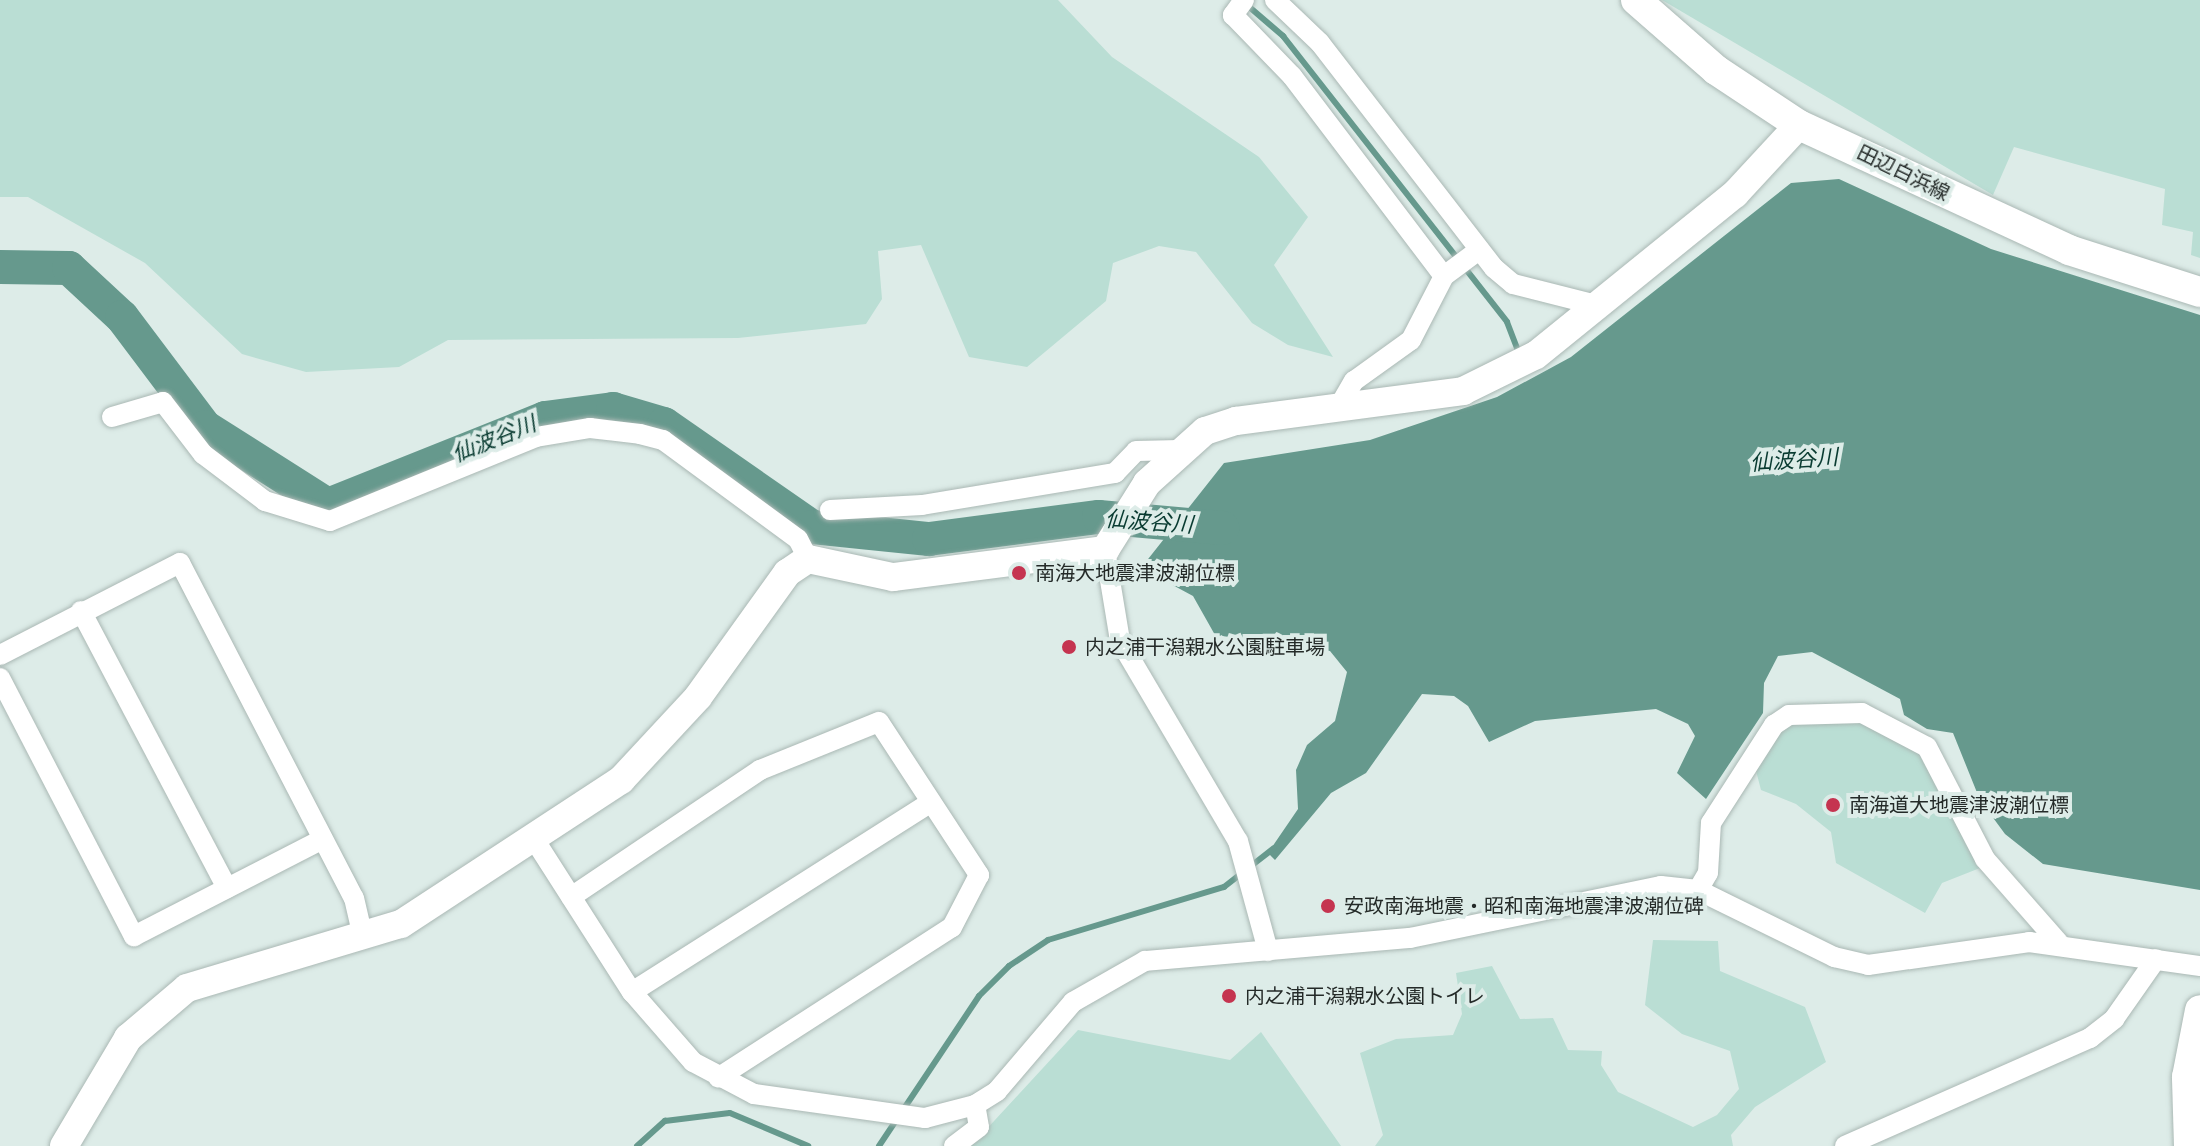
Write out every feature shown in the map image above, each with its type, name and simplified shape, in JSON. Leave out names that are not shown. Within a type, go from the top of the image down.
[{"type":"main road","name":"田辺白浜線","points":[[1636,0],[1716,70],[1799,125],[2069,250],[2200,292]]},
{"type":"main road","points":[[2189,1146],[2187,1077],[2200,1010]]},
{"type":"street","points":[[1275,0],[1320,43],[1475,252],[1513,284],[1600,306]]},
{"type":"street","points":[[1241,4],[1233,15],[1292,76],[1448,273]]},
{"type":"street","points":[[1268,951],[1252,878],[1238,841],[1120,641],[1111,544],[1147,483],[1177,453],[1236,421],[1463,391],[1555,341],[1735,194],[1799,125]]},
{"type":"street","points":[[1337,410],[1354,381],[1411,340],[1448,273],[1475,252]]},
{"type":"street","points":[[112,417],[163,402],[203,454],[265,501],[330,521],[536,437],[590,428],[640,434],[663,440],[798,539],[808,559]]},
{"type":"street","points":[[830,510],[922,505],[1115,473],[1136,451],[1177,453]]},
{"type":"street","points":[[64,1146],[128,1038],[158,1008],[223,973],[401,924],[534,839],[660,743],[787,573],[808,559],[893,577],[1111,544]]},
{"type":"street","points":[[0,655],[180,563],[354,898],[362,934]]},
{"type":"street","points":[[81,611],[227,888]]},
{"type":"street","points":[[0,678],[134,936],[323,839]]},
{"type":"street","points":[[1698,890],[1708,873],[1711,823],[1774,725],[1789,715],[1862,713],[1927,747],[1985,859],[2058,942]]},
{"type":"street","points":[[571,897],[760,770],[879,722],[979,875],[952,927],[718,1078]]},
{"type":"street","points":[[632,992],[931,802]]},
{"type":"street","points":[[534,839],[632,992],[663,1033],[718,1078],[754,1094],[925,1118],[975,1105],[1019,1069],[1073,1002],[1145,961],[1477,928],[1629,890],[1698,890],[1834,957],[1868,965],[2058,942],[2190,965]]},
{"type":"street","points":[[1845,1146],[2090,1038],[2114,1019],[2156,959]]},
{"type":"street","points":[[954,1146],[979,1127],[975,1105]]},
{"type":"shaded area","points":[[0,0],[1058,0],[1112,57],[1259,157],[1308,217],[1274,265],[1333,357],[1288,345],[1252,323],[1196,252],[1159,246],[1113,263],[1106,301],[1027,367],[969,357],[921,245],[878,251],[882,299],[866,324],[738,338],[448,340],[399,367],[306,372],[242,354],[145,263],[28,197],[0,197]]},
{"type":"shaded area","points":[[1662,0],[2200,0],[2200,258],[2191,255],[2193,232],[2162,225],[2165,189],[2014,147],[1993,195]]},
{"type":"shaded area","points":[[1856,720],[1920,749],[1980,868],[1942,883],[1925,913],[1836,863],[1831,832],[1796,804],[1761,790],[1754,763],[1781,731],[1798,722]]},
{"type":"shaded area","points":[[1653,940],[1718,941],[1720,971],[1805,1007],[1826,1062],[1755,1107],[1731,1135],[1733,1146],[1375,1146],[1383,1135],[1360,1053],[1396,1039],[1453,1035],[1462,1014],[1456,973],[1492,966],[1520,1019],[1553,1018],[1568,1050],[1602,1051],[1601,1065],[1618,1092],[1693,1127],[1717,1115],[1739,1089],[1730,1051],[1682,1034],[1645,1005]]},
{"type":"shaded area","points":[[1078,1030],[1230,1060],[1261,1032],[1341,1146],[971,1146]]},
{"type":"water","points":[[1839,179],[1991,249],[2200,315],[2200,890],[2043,864],[2005,834],[1980,800],[1953,733],[1927,729],[1904,715],[1900,699],[1812,652],[1778,656],[1764,683],[1763,713],[1706,799],[1677,773],[1695,736],[1688,724],[1656,709],[1535,721],[1489,742],[1468,706],[1454,696],[1422,694],[1366,773],[1331,793],[1275,860],[1268,853],[1298,809],[1296,770],[1307,745],[1335,721],[1347,672],[1330,651],[1215,635],[1193,596],[1141,568],[1224,463],[1370,440],[1497,397],[1571,357],[1791,183]]},
{"type":"waterway","points":[[1247,5],[1283,36],[1507,322],[1519,354]]},
{"type":"waterway","name":"仙波谷川","points":[[0,267],[69,268],[122,317],[205,427],[328,505],[545,418],[613,409],[664,424],[812,527],[929,539],[1099,517],[1223,528]]},
{"type":"waterway","points":[[1251,866],[1274,848]]},
{"type":"waterway","points":[[879,1146],[979,996],[1009,966],[1048,940],[1224,887],[1242,873]]},
{"type":"waterway","points":[[637,1146],[665,1121],[730,1113],[808,1146]]},
{"type":"place","name":"南海大地震津波潮位標","points":[[1019,573]]},
{"type":"place","name":"内之浦干潟親水公園駐車場","points":[[1069,647]]},
{"type":"place","name":"南海道大地震津波潮位標","points":[[1833,805]]},
{"type":"place","name":"安政南海地震・昭和南海地震津波潮位碑","points":[[1328,906]]},
{"type":"place","name":"内之浦干潟親水公園トイレ","points":[[1229,996]]}]
